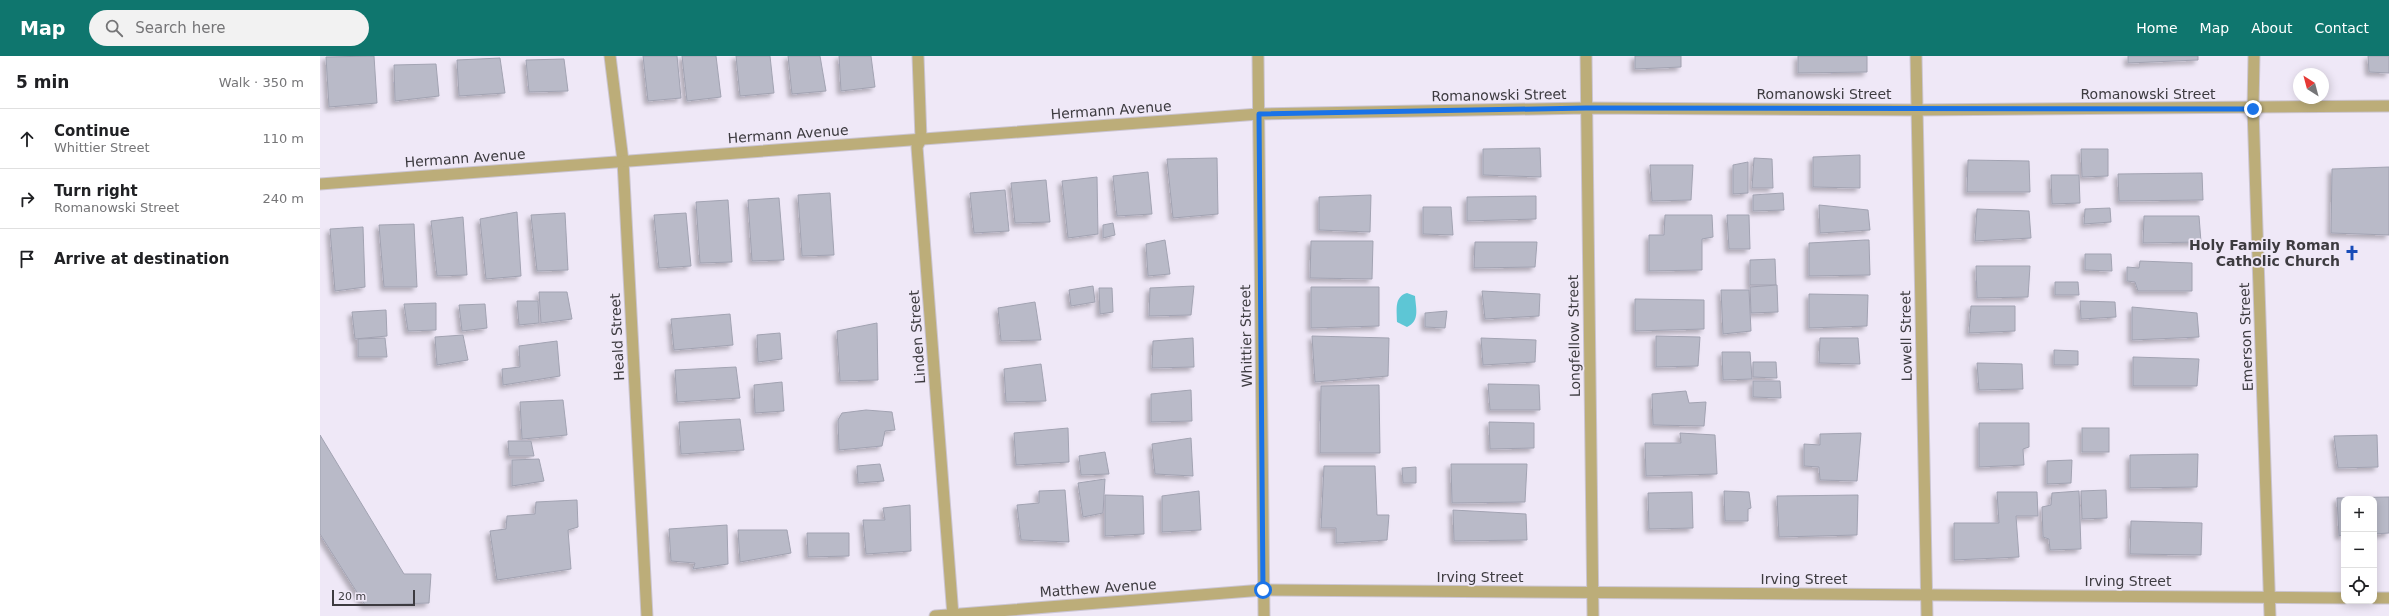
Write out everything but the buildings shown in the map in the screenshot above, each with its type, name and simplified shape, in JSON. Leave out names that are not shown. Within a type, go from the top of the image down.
[{"type":"street","name":"Heald Street","points":[[610,56],[623,161],[647,616]]},
{"type":"street","name":"Linden Street","points":[[918,56],[921,139],[917,147],[953,615]]},
{"type":"street","name":"Whittier Street","points":[[1258,56],[1264,616]]},
{"type":"street","name":"Longfellow Street","points":[[1586,56],[1593,616]]},
{"type":"street","name":"Lowell Street","points":[[1916,56],[1927,616]]},
{"type":"street","name":"Emerson Street","points":[[2254,56],[2253,109],[2270,616]]},
{"type":"street","name":"Romanowski Street","points":[[1259,114],[1586,108],[1916,110],[2253,109],[2389,106]]},
{"type":"street","name":"Hermann Avenue","points":[[320,184],[1259,114]]},
{"type":"street","name":"Irving Street","points":[[1263,590],[2341,598]]},
{"type":"street","name":"Matthew Avenue","points":[[935,616],[1263,590]]},
{"type":"street","points":[[2377,598],[2389,598]]},
{"type":"water","points":[[1407,293],[1415,296],[1416,318],[1407,327],[1397,322],[1397,304],[1400,297]]},
{"type":"place","name":"Holy Family Roman Catholic Church","points":[[2352,253]]},
{"type":"route","points":[[1263,590],[1259,114],[1586,108],[1916,110],[2253,109]]}]
